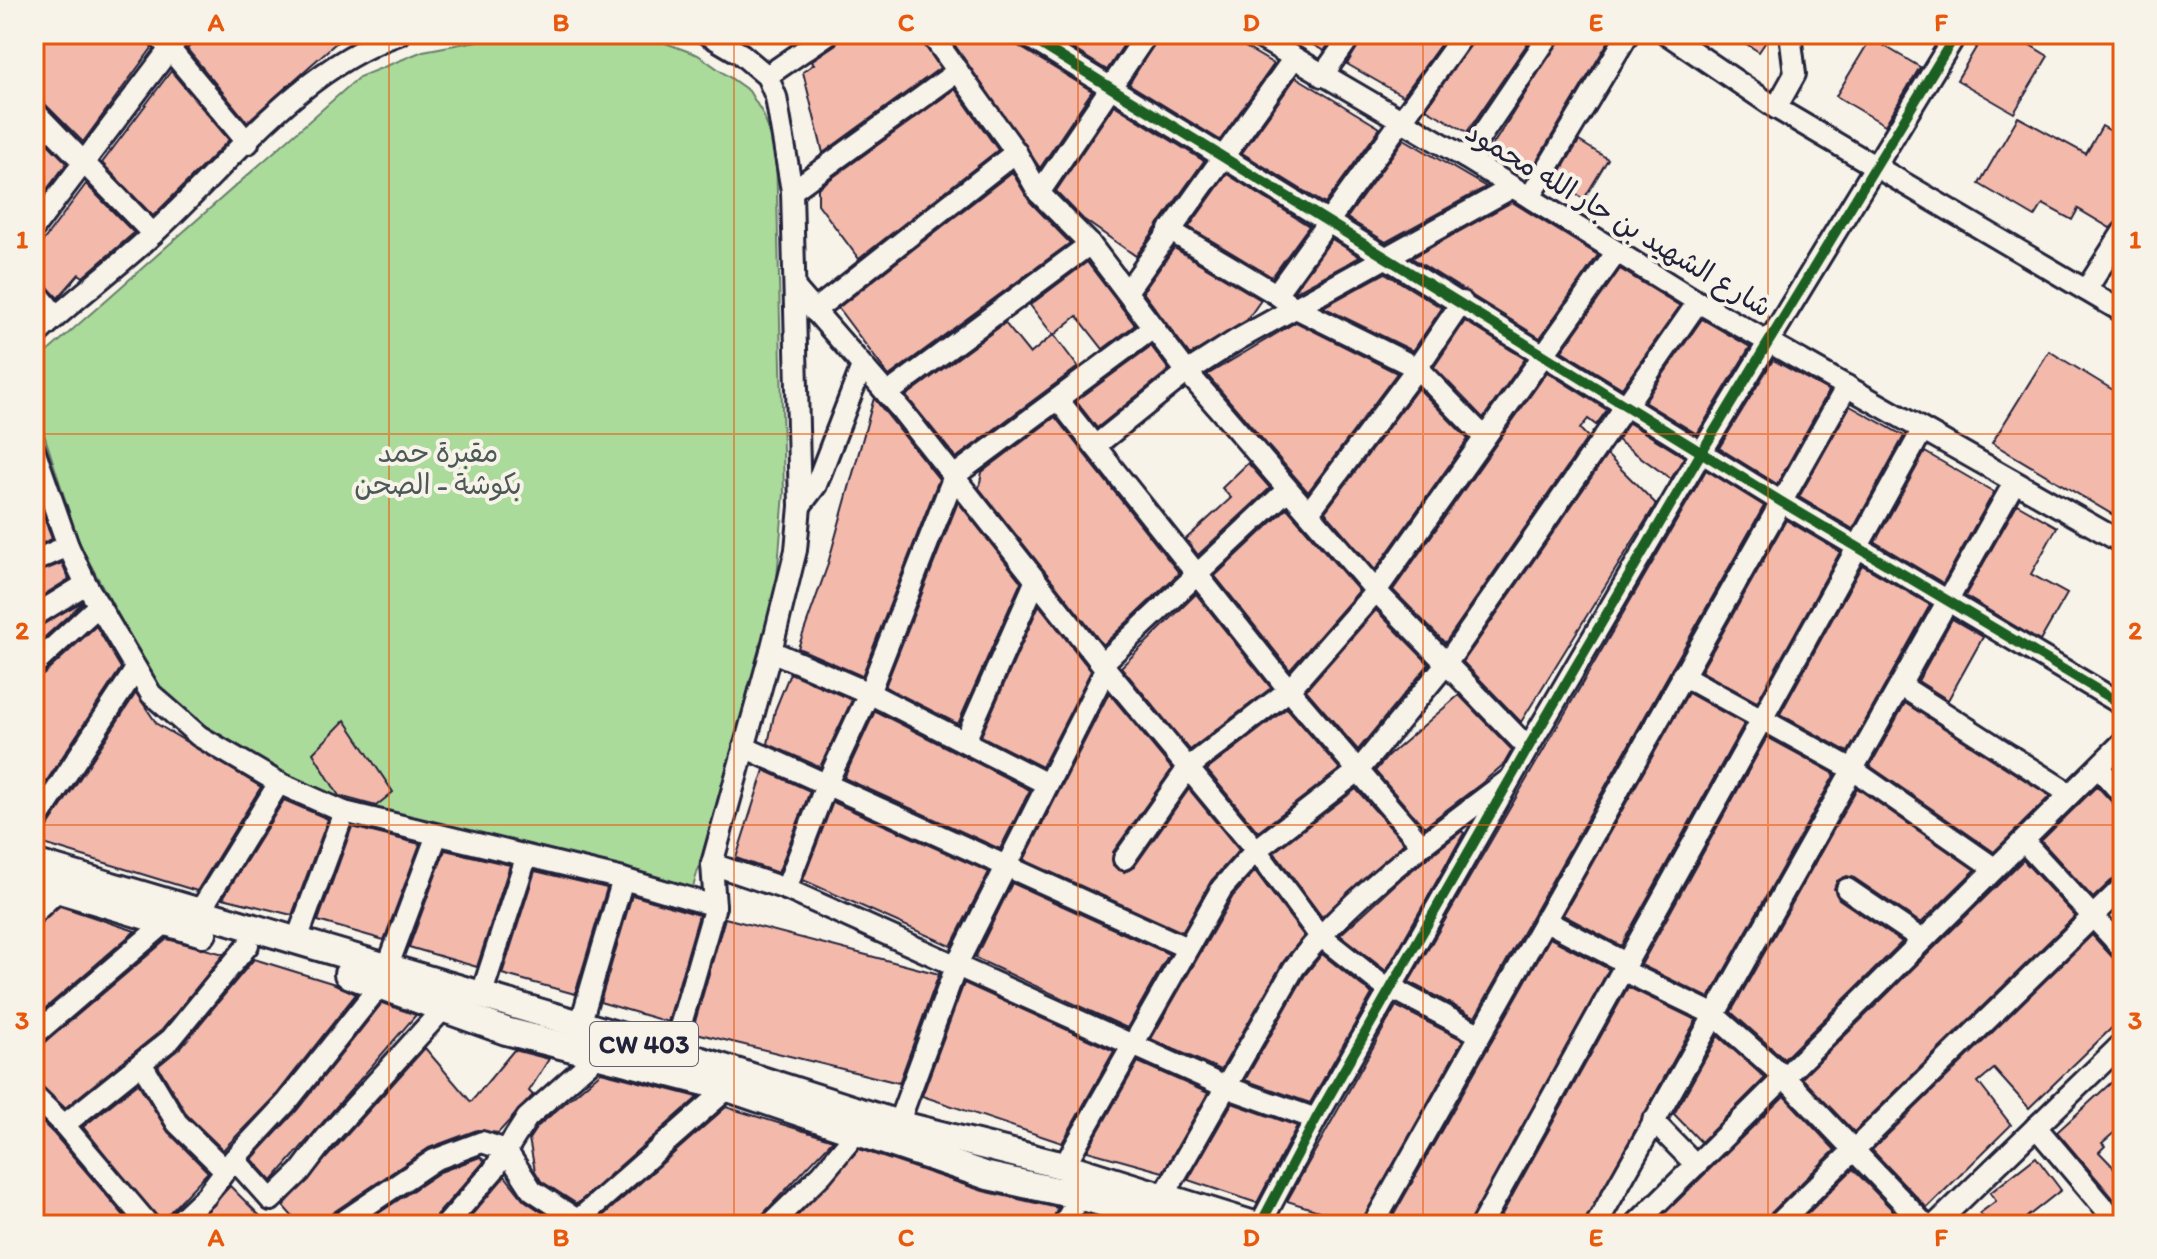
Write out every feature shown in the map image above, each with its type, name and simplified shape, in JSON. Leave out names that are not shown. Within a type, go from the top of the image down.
[{"type":"main road","name":"CW 403","points":[[34,863],[296,942],[384,975],[442,1010],[506,1031],[599,1054],[670,1062],[1064,1166],[1254,1225]]},
{"type":"main road","name":"CW 403","points":[[46,886],[248,945],[481,996],[580,1025],[728,1088],[988,1176],[1080,1196],[1179,1225]]},
{"type":"street","points":[[34,337],[153,234],[308,86],[343,61],[399,34]]},
{"type":"street","points":[[670,1062],[715,906],[712,864],[796,550],[800,506],[792,191],[776,97],[767,76],[741,54],[707,34]]},
{"type":"street","points":[[767,76],[828,34]]},
{"type":"street","points":[[931,34],[1016,152],[1039,193],[1090,244],[1128,290],[1187,372],[1376,591],[1528,748]]},
{"type":"street","points":[[1024,34],[1329,219],[1701,453],[2123,705]]},
{"type":"street","points":[[1039,193],[1147,34]]},
{"type":"street","name":"شارع الشهيد بن جار الله محمود","points":[[1254,34],[1466,158],[1698,302],[2014,483],[2122,540]]},
{"type":"street","points":[[1322,76],[1352,34]]},
{"type":"street","points":[[1276,294],[1464,34]]},
{"type":"street","points":[[1466,158],[1550,34]]},
{"type":"street","points":[[1095,446],[1187,372],[1294,307],[1521,192],[1628,34]]},
{"type":"street","points":[[1667,34],[1776,108],[2123,312]]},
{"type":"street","points":[[1776,108],[1795,74],[1790,34]]},
{"type":"street","points":[[1260,1225],[1316,1119],[1528,748],[1701,453],[1771,343],[1956,34]]},
{"type":"street","points":[[34,228],[169,39],[248,143]]},
{"type":"street","points":[[1128,290],[1294,58]]},
{"type":"street","points":[[792,191],[958,71]]},
{"type":"street","points":[[34,111],[153,234]]},
{"type":"street","points":[[814,311],[1016,152]]},
{"type":"street","points":[[1169,230],[1294,307],[1417,368],[1484,437]]},
{"type":"street","points":[[2086,290],[2123,232]]},
{"type":"street","points":[[887,394],[1090,244]]},
{"type":"street","points":[[1124,859],[1188,768],[1289,690],[1376,591],[1616,253]]},
{"type":"street","points":[[795,288],[954,476],[1256,850],[1319,935],[1391,992],[1401,993],[1479,1034]]},
{"type":"street","points":[[34,289],[56,316]]},
{"type":"street","points":[[1309,512],[1417,368],[1462,302]]},
{"type":"street","points":[[1063,1225],[1080,1196],[1064,1166],[1222,888],[1256,850],[1358,771],[1446,664],[1698,302]]},
{"type":"street","points":[[786,889],[826,785],[869,693],[954,476],[1059,401],[1153,328]]},
{"type":"street","points":[[800,506],[818,479],[862,366]]},
{"type":"street","points":[[1373,1225],[1847,386]]},
{"type":"street","points":[[1059,401],[1289,690],[1422,845]]},
{"type":"street","points":[[1481,1225],[1922,431]]},
{"type":"street","points":[[34,449],[68,546],[86,584],[158,703],[176,719],[279,783],[344,812],[623,879],[715,906]]},
{"type":"street","points":[[1596,1225],[2014,483]]},
{"type":"street","points":[[898,1124],[957,964],[1105,666],[1287,490]]},
{"type":"street","points":[[34,561],[68,546]]},
{"type":"street","points":[[965,741],[1036,580]]},
{"type":"street","points":[[34,616],[86,584]]},
{"type":"street","points":[[34,665],[99,605]]},
{"type":"street","points":[[771,651],[869,693],[1047,784]]},
{"type":"street","points":[[34,824],[136,669]]},
{"type":"street","points":[[1682,675],[1852,769],[1994,868]]},
{"type":"street","points":[[1900,685],[2070,794]]},
{"type":"street","points":[[1635,1225],[2123,742]]},
{"type":"street","points":[[744,747],[1187,948]]},
{"type":"street","points":[[2099,768],[2123,795]]},
{"type":"street","points":[[1163,1197],[1294,968],[1319,935],[1422,845],[1513,776]]},
{"type":"street","points":[[198,914],[279,783]]},
{"type":"street","points":[[296,942],[344,812]]},
{"type":"street","points":[[175,1225],[206,1196],[287,1102],[384,975],[437,835]]},
{"type":"street","points":[[2024,842],[2123,949]]},
{"type":"street","points":[[481,996],[526,858]]},
{"type":"street","points":[[712,864],[786,889],[1226,1087],[1316,1119]]},
{"type":"street","points":[[580,1025],[623,879]]},
{"type":"street","points":[[34,913],[46,886]]},
{"type":"street","points":[[1777,1225],[2123,887]]},
{"type":"street","points":[[1847,889],[1921,939]]},
{"type":"street","points":[[1544,920],[1713,1014],[1784,1077],[1925,1225]]},
{"type":"street","points":[[34,1035],[165,923]]},
{"type":"street","points":[[64,1125],[171,1039],[248,945]]},
{"type":"street","points":[[141,1063],[177,1123],[271,1200],[300,1172],[325,1139],[442,1010]]},
{"type":"street","points":[[1935,1225],[2123,1043]]},
{"type":"street","points":[[446,1225],[493,1171],[527,1118],[599,1054]]},
{"type":"street","points":[[338,1225],[387,1188],[451,1152],[482,1142],[506,1150],[532,1190],[581,1223],[728,1088]]},
{"type":"street","points":[[34,1096],[64,1125],[149,1225]]},
{"type":"street","points":[[1653,1121],[1696,1165]]},
{"type":"street","points":[[2036,1127],[2119,1225]]},
{"type":"street","points":[[770,1225],[822,1174],[857,1132]]},
{"type":"green space","name":"مقبرة حمد بكوشة - الصحن","points":[[514,34],[641,34],[698,55],[749,91],[763,114],[776,151],[784,493],[776,591],[692,891],[347,807],[264,767],[224,742],[164,697],[80,546],[34,403],[34,379],[46,353],[359,77],[423,51]]},
{"type":"building","points":[[39,34],[142,34],[152,48],[83,142],[43,102],[34,98],[34,41]]},
{"type":"building","points":[[200,34],[346,34],[247,122],[187,49]]},
{"type":"building","points":[[841,34],[918,34],[940,68],[823,153],[803,72],[814,64],[811,61],[836,44]]},
{"type":"building","points":[[947,34],[1011,34],[1017,45],[1092,91],[1040,168]]},
{"type":"building","points":[[1049,34],[1131,34],[1107,70]]},
{"type":"building","points":[[1160,34],[1223,34],[1274,64],[1220,140],[1129,84]]},
{"type":"building","points":[[1294,34],[1336,34],[1324,51]]},
{"type":"building","points":[[1365,34],[1448,34],[1403,96],[1347,64]]},
{"type":"building","points":[[1477,34],[1534,34],[1467,132],[1426,109]]},
{"type":"building","points":[[1563,34],[1613,34],[1532,169],[1492,146]]},
{"type":"building","points":[[1731,34],[1771,34],[1759,52]]},
{"type":"building","points":[[1984,34],[2012,34],[2048,56],[2014,113],[1957,80]]},
{"type":"building","points":[[1871,38],[1920,67],[1885,125],[1836,96]]},
{"type":"building","points":[[171,71],[229,140],[153,216],[102,163]]},
{"type":"building","points":[[1296,77],[1380,128],[1325,204],[1242,153]]},
{"type":"building","points":[[955,89],[998,150],[859,259],[818,204],[818,188]]},
{"type":"building","points":[[1114,105],[1204,161],[1136,256],[1083,219],[1056,191]]},
{"type":"building","points":[[2018,117],[2086,154],[2102,126],[2123,138],[2123,219],[2110,228],[2078,209],[2072,220],[2043,204],[2035,217],[1979,184]]},
{"type":"building","points":[[34,130],[67,163],[34,206]]},
{"type":"building","points":[[1404,139],[1486,187],[1386,242],[1347,218]]},
{"type":"building","points":[[1579,141],[1608,159],[1584,199],[1554,182]]},
{"type":"building","points":[[1012,172],[1030,202],[1070,243],[889,376],[838,308]]},
{"type":"building","points":[[1227,174],[1309,226],[1272,277],[1189,227]]},
{"type":"building","points":[[86,184],[134,233],[83,277],[79,274],[58,298],[34,273],[34,253]]},
{"type":"building","points":[[1512,202],[1598,255],[1540,338],[1412,258]]},
{"type":"building","points":[[1332,239],[1360,257],[1295,292],[1294,291]]},
{"type":"building","points":[[1174,248],[1261,300],[1247,320],[1190,355],[1143,292]]},
{"type":"building","points":[[1087,262],[1135,325],[1103,349],[1077,316],[1054,335],[1078,367],[956,458],[906,396],[1005,323],[1030,354],[1053,335],[1030,305]]},
{"type":"building","points":[[1620,269],[1680,306],[1622,388],[1562,351]]},
{"type":"building","points":[[1385,273],[1442,308],[1413,351],[1323,307]]},
{"type":"building","points":[[1702,319],[1750,347],[1697,434],[1644,402]]},
{"type":"building","points":[[1465,321],[1525,359],[1483,418],[1434,367]]},
{"type":"building","points":[[1296,322],[1397,373],[1308,492],[1207,375]]},
{"type":"building","points":[[1151,346],[1169,370],[1097,428],[1076,401]]},
{"type":"building","points":[[2049,351],[2123,396],[2123,502],[2115,516],[1992,443]]},
{"type":"building","points":[[1773,360],[1829,391],[1777,484],[1719,448]]},
{"type":"building","points":[[1547,372],[1607,410],[1596,425],[1588,419],[1580,429],[1588,437],[1445,643],[1393,590]]},
{"type":"building","points":[[1418,388],[1468,439],[1375,570],[1325,512]]},
{"type":"building","points":[[874,398],[939,479],[862,676],[798,648],[827,567]]},
{"type":"building","points":[[1850,406],[1904,436],[1853,529],[1799,497]]},
{"type":"building","points":[[1055,417],[1179,573],[1103,645],[979,488],[982,472]]},
{"type":"building","points":[[1629,423],[1684,457],[1671,479],[1617,440]]},
{"type":"building","points":[[1925,452],[1994,492],[1943,583],[1875,542]]},
{"type":"building","points":[[1607,455],[1656,504],[1521,722],[1463,662]]},
{"type":"building","points":[[1248,463],[1270,488],[1198,555],[1186,539],[1231,498],[1222,488]]},
{"type":"building","points":[[1706,470],[1764,506],[1475,1017],[1409,982]]},
{"type":"building","points":[[34,491],[52,539],[34,547]]},
{"type":"building","points":[[958,502],[1021,582],[958,724],[885,687]]},
{"type":"building","points":[[2017,504],[2057,527],[2031,574],[2067,594],[2040,641],[1965,596]]},
{"type":"building","points":[[1287,508],[1359,591],[1290,670],[1215,576]]},
{"type":"building","points":[[1786,520],[1840,552],[1757,702],[1701,671]]},
{"type":"building","points":[[62,563],[69,579],[34,601],[34,574]]},
{"type":"building","points":[[1862,565],[1930,605],[1848,752],[1780,714]]},
{"type":"building","points":[[1196,594],[1271,688],[1190,750],[1121,667]]},
{"type":"building","points":[[82,603],[34,647],[34,629]]},
{"type":"building","points":[[1039,605],[1091,671],[1042,767],[981,736]]},
{"type":"building","points":[[1376,610],[1429,664],[1358,750],[1306,690]]},
{"type":"building","points":[[1952,619],[1983,637],[1948,700],[1918,681]]},
{"type":"building","points":[[96,626],[121,668],[34,800],[34,678],[43,675]]},
{"type":"building","points":[[790,673],[852,700],[820,767],[768,744],[775,710]]},
{"type":"building","points":[[136,693],[157,724],[261,787],[197,891],[34,841],[34,837],[45,831]]},
{"type":"building","points":[[1109,693],[1172,769],[1113,852],[1113,865],[1124,872],[1134,867],[1189,789],[1239,850],[1211,881],[1182,932],[1024,860]]},
{"type":"building","points":[[1688,693],[1744,724],[1621,946],[1563,915]]},
{"type":"building","points":[[1459,695],[1512,750],[1504,764],[1424,827],[1375,771],[1388,756]]},
{"type":"building","points":[[1905,703],[2050,796],[1994,852],[1870,766]]},
{"type":"building","points":[[1287,708],[1340,769],[1258,832],[1207,770]]},
{"type":"building","points":[[875,711],[1030,790],[1000,849],[844,778]]},
{"type":"building","points":[[345,720],[393,792],[376,806],[339,796],[313,753]]},
{"type":"building","points":[[1767,737],[1835,774],[1709,998],[1641,965]]},
{"type":"building","points":[[764,770],[810,791],[778,873],[736,858]]},
{"type":"building","points":[[2097,786],[2123,814],[2123,874],[2114,878],[2093,898],[2041,841]]},
{"type":"building","points":[[1857,788],[1975,870],[1921,923],[1854,878],[1847,876],[1837,881],[1834,889],[1839,899],[1902,942],[1784,1059],[1731,1012]]},
{"type":"building","points":[[1356,789],[1404,843],[1322,917],[1274,852]]},
{"type":"building","points":[[284,800],[328,819],[292,915],[223,898]]},
{"type":"building","points":[[833,802],[989,872],[951,946],[803,880]]},
{"type":"building","points":[[352,827],[420,844],[384,940],[318,921]]},
{"type":"building","points":[[1462,831],[1464,833],[1386,971],[1340,935],[1402,878]]},
{"type":"building","points":[[445,850],[510,865],[477,967],[409,947]]},
{"type":"building","points":[[2023,860],[2075,916],[1854,1132],[1802,1078]]},
{"type":"building","points":[[535,871],[607,888],[575,994],[502,974]]},
{"type":"building","points":[[1255,871],[1304,936],[1283,962],[1221,1070],[1151,1039],[1233,896]]},
{"type":"building","points":[[1012,883],[1169,954],[1127,1028],[975,958]]},
{"type":"building","points":[[632,895],[699,915],[668,1022],[600,1002]]},
{"type":"building","points":[[60,906],[135,931],[34,1018],[34,926]]},
{"type":"building","points":[[725,918],[939,974],[899,1083],[692,1032]]},
{"type":"building","points":[[2092,935],[2113,958],[2123,962],[2123,1017],[2029,1108],[1994,1069],[1978,1082],[2011,1125],[1927,1208],[1872,1150]]},
{"type":"building","points":[[1550,938],[1609,969],[1468,1225],[1388,1225]]},
{"type":"building","points":[[167,939],[224,954],[162,1030],[65,1108],[43,1087],[34,1083],[34,1048],[42,1045]]},
{"type":"building","points":[[1322,954],[1372,994],[1310,1103],[1245,1080],[1305,975]]},
{"type":"building","points":[[254,959],[335,984],[356,994],[277,1094],[223,1150],[187,1115],[158,1066],[181,1047]]},
{"type":"building","points":[[964,983],[1114,1051],[1062,1143],[922,1096]]},
{"type":"building","points":[[1628,987],[1696,1020],[1583,1225],[1496,1225]]},
{"type":"building","points":[[382,1003],[416,1015],[272,1181],[252,1159],[297,1110]]},
{"type":"building","points":[[1396,1006],[1463,1040],[1360,1224],[1287,1201]]},
{"type":"building","points":[[1718,1036],[1765,1078],[1701,1142],[1674,1114]]},
{"type":"building","points":[[425,1048],[471,1102],[514,1050],[549,1059],[529,1091],[533,1095],[498,1133],[477,1130],[429,1148],[331,1214],[325,1225],[300,1225],[283,1206]]},
{"type":"building","points":[[1138,1062],[1208,1093],[1163,1172],[1087,1151]]},
{"type":"building","points":[[601,1072],[698,1097],[577,1204],[541,1181],[535,1171],[529,1139],[537,1127]]},
{"type":"building","points":[[2113,1081],[2123,1092],[2123,1125],[2102,1143],[2105,1146],[2099,1152],[2123,1177],[2123,1210],[2057,1132]]},
{"type":"building","points":[[138,1083],[168,1132],[208,1172],[166,1216],[162,1225],[83,1127]]},
{"type":"building","points":[[1784,1096],[1835,1150],[1768,1216],[1764,1225],[1653,1225]]},
{"type":"building","points":[[1232,1103],[1297,1126],[1257,1203],[1188,1180]]},
{"type":"building","points":[[726,1107],[833,1140],[761,1216],[757,1225],[598,1225],[597,1221]]},
{"type":"building","points":[[34,1114],[54,1134],[132,1225],[34,1225]]},
{"type":"building","points":[[859,1149],[983,1191],[1058,1208],[1050,1225],[789,1225]]},
{"type":"building","points":[[480,1157],[483,1163],[436,1216],[433,1225],[361,1225],[440,1172]]},
{"type":"building","points":[[2036,1157],[2061,1190],[2027,1217],[2034,1225],[1989,1225],[1980,1213],[1996,1201],[1990,1193]]},
{"type":"building","points":[[1853,1169],[1907,1225],[1796,1225]]},
{"type":"building","points":[[505,1176],[524,1200],[561,1225],[463,1225]]},
{"type":"building","points":[[230,1186],[269,1225],[194,1225]]},
{"type":"building","points":[[1085,1214],[1119,1224],[1119,1225],[1078,1225]]},
{"type":"cycle path","points":[[1024,34],[1780,501],[2123,705]]},
{"type":"cycle path","points":[[1260,1225],[1316,1119],[1528,748],[1701,453],[1956,34]]}]
